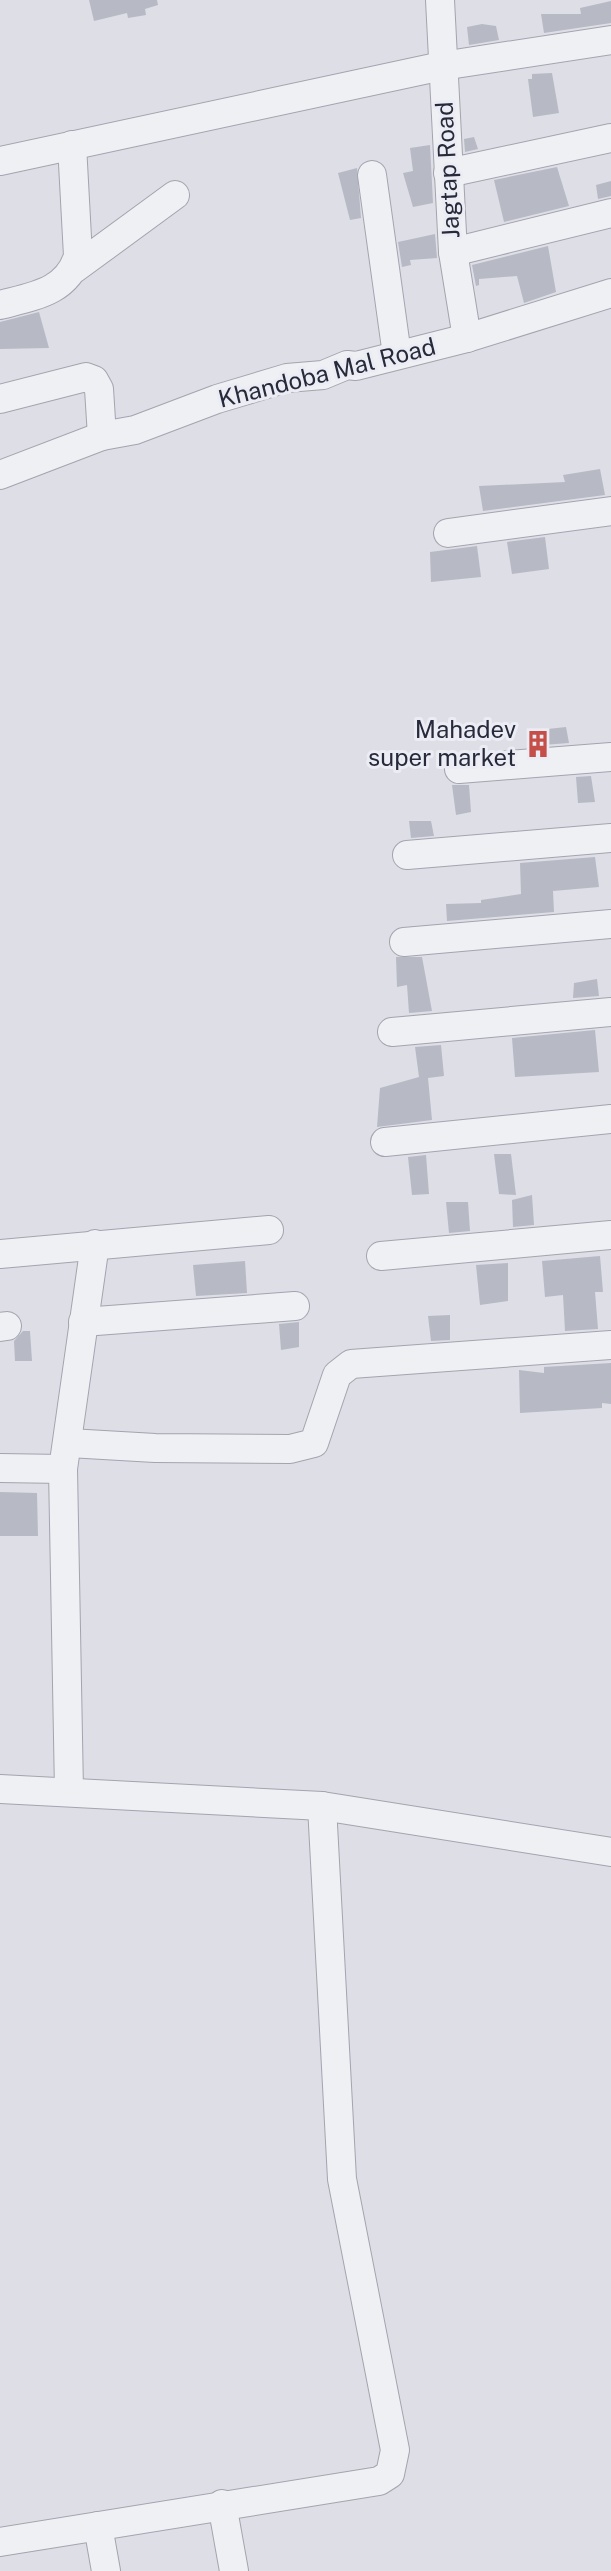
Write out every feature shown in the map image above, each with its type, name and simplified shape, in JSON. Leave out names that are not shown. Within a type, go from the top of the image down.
[{"type":"street","name":"Jagtap Road","points":[[440,0],[453,252],[467,338]]},
{"type":"street","points":[[0,161],[442,66],[611,40]]},
{"type":"street","points":[[448,173],[611,138]]},
{"type":"street","points":[[0,305],[66,283],[74,269],[78,256],[72,145]]},
{"type":"street","points":[[372,175],[397,355]]},
{"type":"street","points":[[74,269],[175,195]]},
{"type":"street","points":[[453,252],[611,213]]},
{"type":"street","name":"Khandoba Mal Road","points":[[0,475],[102,436],[135,430],[287,378],[323,375],[347,365],[467,338],[611,293]]},
{"type":"street","points":[[0,399],[86,377],[94,380],[99,389],[102,436]]},
{"type":"street","points":[[448,533],[611,511]]},
{"type":"street","points":[[459,769],[611,757]]},
{"type":"street","points":[[407,855],[611,838]]},
{"type":"street","points":[[404,942],[611,924]]},
{"type":"street","points":[[392,1032],[611,1012]]},
{"type":"street","points":[[385,1142],[611,1119]]},
{"type":"street","points":[[0,1254],[269,1230]]},
{"type":"street","points":[[381,1256],[611,1235]]},
{"type":"street","points":[[69,1791],[66,1456],[95,1244]]},
{"type":"street","points":[[83,1322],[295,1306]]},
{"type":"street","points":[[0,1468],[66,1456],[155,1448],[290,1449],[314,1443],[337,1375],[351,1364],[611,1345]]},
{"type":"street","points":[[0,1789],[322,1806],[611,1852]]},
{"type":"street","points":[[0,2542],[379,2481],[390,2474],[395,2463],[342,2179],[322,1806]]},
{"type":"street","points":[[222,2504],[234,2571]]},
{"type":"street","points":[[98,2526],[106,2571]]},
{"type":"building","points":[[89,0],[157,0],[158,5],[145,9],[146,15],[128,18],[127,13],[94,21]]},
{"type":"building","points":[[611,1],[611,23],[544,33],[541,14],[581,14],[580,8]]},
{"type":"building","points":[[482,24],[496,26],[499,40],[469,45],[467,27]]},
{"type":"building","points":[[552,73],[559,113],[533,117],[528,79],[532,79],[532,74]]},
{"type":"building","points":[[474,137],[478,149],[465,152],[464,139]]},
{"type":"building","points":[[430,145],[433,203],[413,207],[403,173],[413,171],[410,148]]},
{"type":"building","points":[[557,167],[569,206],[504,222],[494,180]]},
{"type":"building","points":[[357,168],[361,218],[350,220],[338,173]]},
{"type":"building","points":[[611,181],[611,196],[598,199],[596,185]]},
{"type":"building","points":[[435,234],[437,258],[410,260],[411,265],[402,267],[398,242]]},
{"type":"building","points":[[548,246],[556,292],[524,303],[517,276],[479,279],[476,286],[472,265]]},
{"type":"building","points":[[39,312],[49,348],[0,349],[0,322]]},
{"type":"building","points":[[600,469],[605,495],[483,511],[479,486],[565,482],[563,475]]},
{"type":"building","points":[[545,537],[549,569],[512,574],[507,542]]},
{"type":"building","points":[[477,546],[481,577],[431,582],[430,552]]},
{"type":"building","points":[[566,727],[569,743],[529,746],[529,731]]},
{"type":"building","points":[[591,776],[595,802],[578,803],[576,777]]},
{"type":"building","points":[[452,785],[469,785],[471,812],[456,815]]},
{"type":"building","points":[[409,821],[431,821],[434,836],[411,838]]},
{"type":"building","points":[[595,857],[599,887],[553,891],[554,912],[447,921],[446,904],[481,903],[481,900],[521,894],[520,863]]},
{"type":"building","points":[[396,957],[422,957],[432,1011],[409,1013],[407,985],[397,987]]},
{"type":"building","points":[[597,979],[599,996],[573,998],[574,983]]},
{"type":"building","points":[[595,1030],[599,1072],[515,1077],[512,1038]]},
{"type":"building","points":[[441,1045],[444,1076],[428,1078],[432,1120],[377,1127],[380,1088],[419,1077],[415,1047]]},
{"type":"building","points":[[494,1154],[511,1154],[516,1195],[499,1194]]},
{"type":"building","points":[[426,1155],[429,1194],[412,1195],[408,1157]]},
{"type":"building","points":[[532,1195],[534,1225],[513,1227],[512,1200]]},
{"type":"building","points":[[446,1202],[468,1202],[470,1231],[449,1233]]},
{"type":"building","points":[[600,1256],[603,1292],[595,1292],[598,1329],[565,1331],[563,1295],[545,1297],[542,1261]]},
{"type":"building","points":[[245,1261],[247,1293],[196,1296],[193,1265]]},
{"type":"building","points":[[508,1263],[508,1301],[480,1305],[476,1265]]},
{"type":"building","points":[[450,1315],[450,1340],[431,1341],[428,1316]]},
{"type":"building","points":[[299,1322],[299,1347],[281,1350],[279,1324]]},
{"type":"building","points":[[23,1331],[30,1331],[32,1361],[15,1361],[14,1341]]},
{"type":"building","points":[[611,1363],[611,1404],[602,1403],[602,1408],[520,1413],[519,1370],[544,1373],[544,1367]]},
{"type":"building","points":[[0,1492],[37,1493],[38,1536],[0,1536]]},
{"type":"place","name":"Mahadev super market","points":[[538,744]]}]
